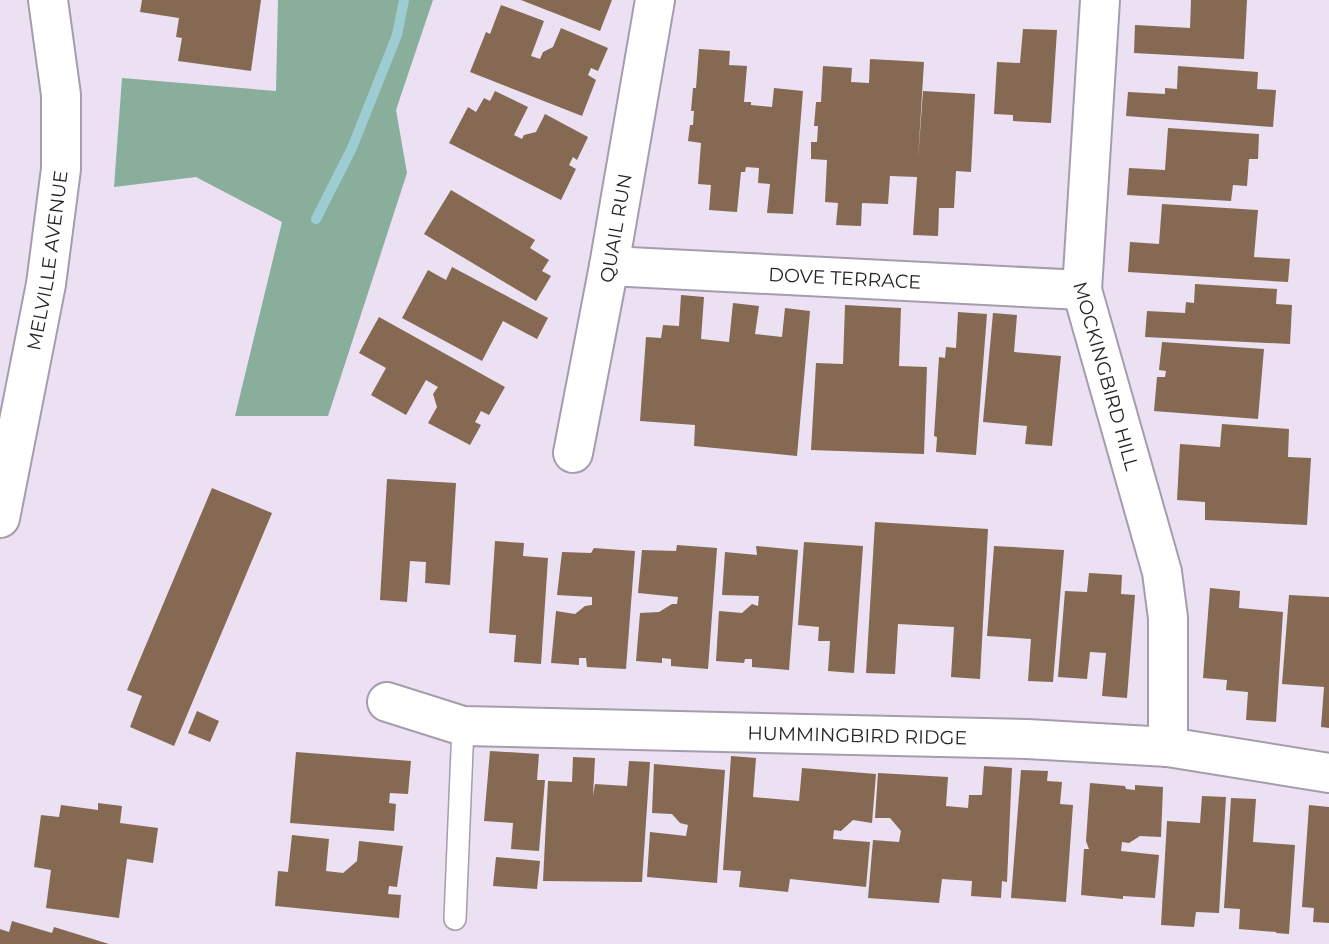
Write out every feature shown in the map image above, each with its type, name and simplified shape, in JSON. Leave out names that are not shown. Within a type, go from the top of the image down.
[{"type":"street","name":"MELVILLE AVENUE","points":[[0,518],[46,284],[61,169],[61,95],[48,0]]},
{"type":"street","name":"QUAIL RUN","points":[[573,453],[609,266],[655,0]]},
{"type":"street","name":"MOCKINGBIRD HILL","points":[[1100,0],[1082,290],[1162,572],[1168,618],[1168,747]]},
{"type":"street","name":"DOVE TERRACE","points":[[609,266],[1082,290]]},
{"type":"street","name":"HUMMINGBIRD RIDGE","points":[[387,702],[463,726],[1027,739],[1168,747],[1329,773]]},
{"type":"lane","points":[[455,919],[463,726]]},
{"type":"green space","points":[[278,0],[433,0],[396,110],[407,173],[328,416],[235,416],[282,222],[196,177],[114,187],[122,78],[276,91]]},
{"type":"building","points":[[142,0],[261,0],[251,71],[178,61],[182,38],[176,37],[179,18],[140,12]]},
{"type":"building","points":[[521,0],[612,0],[600,31]]},
{"type":"building","points":[[1191,0],[1247,0],[1244,59],[1134,53],[1135,25],[1190,28]]},
{"type":"building","points":[[501,5],[544,21],[531,56],[540,59],[543,52],[553,47],[561,28],[608,48],[598,71],[591,68],[588,75],[596,80],[582,116],[470,72],[486,32],[490,34]]},
{"type":"building","points":[[1023,29],[1057,30],[1051,123],[1013,121],[1013,115],[994,114],[997,62],[1020,63]]},
{"type":"building","points":[[699,49],[730,51],[729,65],[747,66],[744,102],[751,102],[751,105],[772,107],[774,88],[803,91],[793,214],[767,213],[770,184],[758,183],[759,168],[746,167],[745,172],[741,172],[737,212],[709,210],[711,185],[698,184],[701,143],[688,141],[690,125],[693,125],[694,111],[691,111]]},
{"type":"building","points":[[870,59],[924,62],[918,160],[923,91],[975,94],[971,172],[956,171],[954,208],[939,208],[938,236],[913,235],[917,177],[890,176],[888,204],[862,203],[861,226],[836,225],[838,203],[825,202],[827,160],[811,159],[811,142],[817,142],[818,126],[814,126],[816,102],[821,102],[823,66],[852,68],[851,82],[869,83]]},
{"type":"building","points":[[1178,66],[1258,72],[1257,89],[1276,90],[1273,127],[1126,116],[1128,92],[1165,94],[1165,88],[1177,89]]},
{"type":"building","points":[[495,91],[528,107],[514,135],[522,139],[524,135],[536,132],[545,114],[588,137],[577,160],[573,157],[569,165],[576,169],[561,200],[449,143],[468,107],[476,112],[484,98],[490,101]]},
{"type":"building","points":[[1168,128],[1259,134],[1258,159],[1249,159],[1247,186],[1233,185],[1231,201],[1127,195],[1129,168],[1165,170]]},
{"type":"building","points":[[451,190],[535,240],[530,248],[549,260],[542,271],[551,276],[536,301],[424,234]]},
{"type":"building","points":[[1162,204],[1258,210],[1254,257],[1290,259],[1288,282],[1128,272],[1130,242],[1159,244]]},
{"type":"building","points":[[452,267],[548,318],[537,339],[503,321],[482,361],[402,318],[428,270],[446,280]]},
{"type":"building","points":[[1195,284],[1277,289],[1276,304],[1292,305],[1290,344],[1145,337],[1147,311],[1185,313],[1186,302],[1194,303]]},
{"type":"building","points":[[681,295],[704,297],[701,339],[729,342],[733,303],[759,306],[755,334],[782,337],[785,308],[810,311],[797,456],[694,446],[695,425],[640,421],[646,337],[661,338],[663,325],[679,326]]},
{"type":"building","points":[[845,305],[901,308],[899,366],[927,367],[924,454],[811,450],[816,363],[843,364]]},
{"type":"building","points":[[958,312],[987,314],[976,455],[936,452],[937,437],[934,436],[939,357],[945,358],[946,347],[956,348]]},
{"type":"building","points":[[993,313],[1017,315],[1014,352],[1061,356],[1052,446],[1025,444],[1027,426],[983,422]]},
{"type":"building","points":[[379,317],[505,387],[489,415],[481,411],[475,422],[481,425],[470,445],[428,423],[437,407],[433,394],[438,387],[426,380],[406,415],[371,395],[386,368],[359,353]]},
{"type":"building","points":[[1162,342],[1264,349],[1258,419],[1154,411],[1157,377],[1165,377],[1166,371],[1159,370]]},
{"type":"building","points":[[1222,424],[1289,429],[1288,457],[1311,458],[1307,525],[1205,520],[1205,502],[1177,500],[1180,444],[1220,447]]},
{"type":"building","points":[[387,479],[456,483],[450,585],[425,583],[426,562],[410,561],[407,602],[380,600]]},
{"type":"building","points":[[212,488],[272,513],[174,746],[130,727],[142,696],[127,690]]},
{"type":"building","points":[[875,522],[988,529],[980,679],[951,677],[954,627],[898,624],[895,674],[866,673]]},
{"type":"building","points":[[495,541],[524,543],[523,556],[548,558],[541,664],[514,662],[516,635],[489,633]]},
{"type":"building","points":[[804,542],[863,546],[854,673],[828,671],[830,641],[818,641],[819,627],[798,625]]},
{"type":"building","points":[[677,545],[717,548],[708,669],[671,666],[671,659],[662,658],[662,663],[636,661],[640,613],[659,612],[677,604],[678,597],[638,593],[642,550],[676,551]]},
{"type":"building","points":[[756,546],[798,550],[789,670],[752,667],[752,659],[745,659],[744,663],[716,661],[719,611],[742,613],[752,604],[758,606],[759,596],[722,595],[725,552],[757,555]]},
{"type":"building","points":[[994,546],[1064,550],[1053,682],[1028,681],[1031,639],[987,636]]},
{"type":"building","points":[[594,548],[635,551],[626,669],[587,667],[586,658],[579,658],[579,665],[551,663],[556,611],[575,614],[585,606],[592,605],[592,597],[557,595],[562,552],[591,553]]},
{"type":"building","points":[[1089,573],[1122,575],[1121,594],[1135,595],[1127,698],[1102,696],[1106,653],[1090,652],[1087,679],[1058,677],[1065,591],[1087,592]]},
{"type":"building","points":[[1210,588],[1240,591],[1239,608],[1283,612],[1276,722],[1246,720],[1248,692],[1226,690],[1227,680],[1203,678]]},
{"type":"building","points":[[1289,595],[1329,597],[1329,728],[1321,727],[1324,687],[1282,684]]},
{"type":"building","points":[[197,711],[219,721],[210,742],[188,733]]},
{"type":"building","points":[[490,751],[539,754],[537,780],[545,780],[539,851],[511,849],[513,823],[484,821]]},
{"type":"building","points":[[296,752],[411,761],[408,794],[390,793],[389,803],[396,804],[394,831],[290,823]]},
{"type":"building","points":[[731,756],[756,758],[753,797],[799,801],[802,768],[876,774],[872,823],[853,820],[841,831],[834,830],[833,839],[870,842],[866,887],[790,879],[788,892],[739,887],[741,871],[723,870]]},
{"type":"building","points":[[573,757],[595,758],[593,796],[595,784],[627,786],[629,761],[650,762],[642,882],[543,881],[548,781],[572,782]]},
{"type":"building","points":[[654,764],[725,770],[717,883],[647,877],[650,832],[686,836],[688,825],[680,823],[672,814],[652,813]]},
{"type":"building","points":[[984,766],[1012,768],[1007,882],[1002,881],[1001,898],[971,896],[972,881],[942,879],[939,903],[868,898],[873,840],[899,842],[901,831],[890,818],[875,818],[878,773],[948,777],[946,806],[968,808],[969,795],[982,795]]},
{"type":"building","points":[[1021,770],[1048,771],[1047,781],[1062,782],[1060,804],[1073,805],[1066,902],[1011,898]]},
{"type":"building","points":[[1090,783],[1125,786],[1126,789],[1135,790],[1135,785],[1163,787],[1161,837],[1140,836],[1129,843],[1122,842],[1121,851],[1159,855],[1155,898],[1123,896],[1123,899],[1081,895],[1084,849],[1089,849],[1086,841]]},
{"type":"building","points":[[1202,796],[1226,797],[1219,913],[1196,912],[1194,927],[1161,925],[1167,821],[1200,823]]},
{"type":"building","points":[[1231,798],[1256,799],[1253,842],[1295,845],[1289,934],[1239,929],[1240,909],[1224,908]]},
{"type":"building","points":[[98,803],[122,806],[120,823],[158,828],[153,863],[127,859],[119,918],[46,908],[51,870],[34,867],[41,815],[59,817],[61,805],[98,810]]},
{"type":"building","points":[[1309,805],[1329,807],[1329,923],[1313,922],[1314,908],[1302,907]]},
{"type":"building","points":[[292,835],[329,839],[326,871],[343,873],[357,861],[359,841],[403,846],[397,887],[389,886],[388,894],[401,895],[399,918],[275,906],[278,871],[288,872]]},
{"type":"building","points":[[496,857],[540,861],[537,889],[493,886]]},
{"type":"building","points":[[12,921],[52,933],[54,927],[109,944],[0,944],[0,929],[9,932]]},
{"type":"waterway","points":[[316,219],[352,148],[397,35],[404,0]]}]
